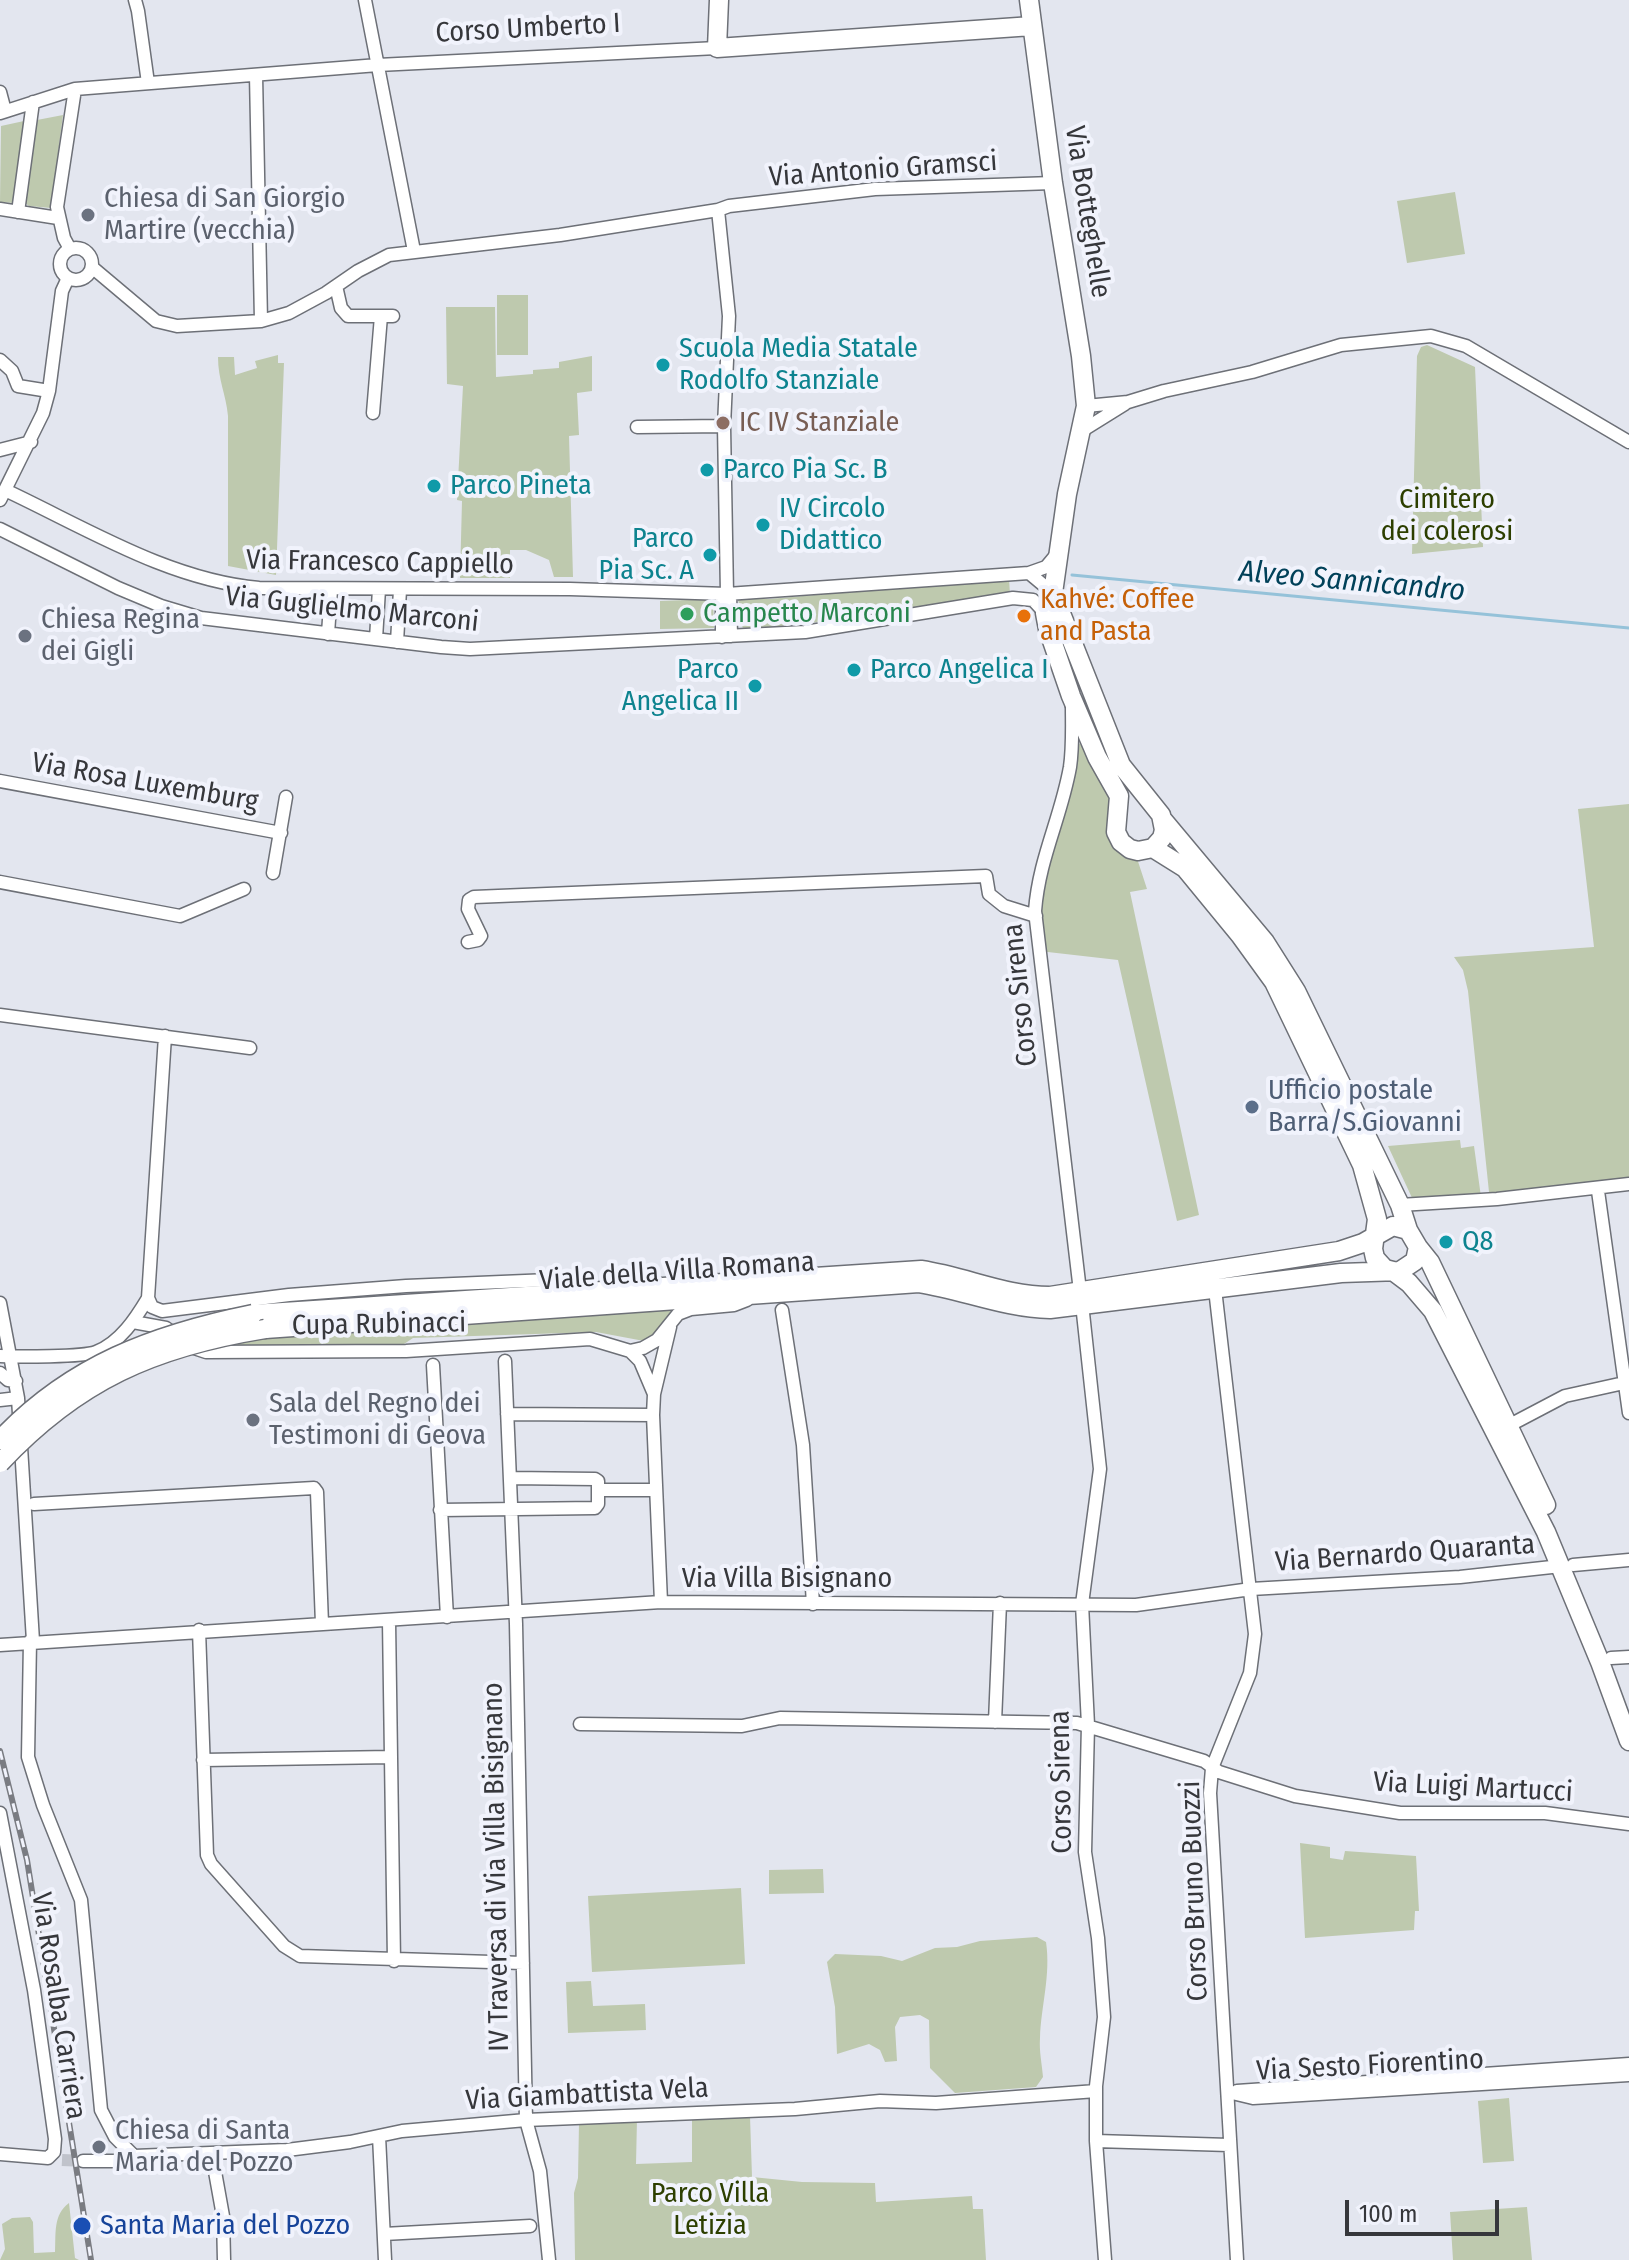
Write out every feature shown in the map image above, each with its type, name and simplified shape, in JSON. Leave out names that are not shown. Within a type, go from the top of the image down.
[{"type":"main road","points":[[717,48],[719,0]]},
{"type":"main road","name":"Via Botteghelle","points":[[1029,0],[1086,406],[1067,494],[1053,593]]},
{"type":"main road","name":"Corso Umberto I","points":[[717,48],[1032,26]]},
{"type":"main road","points":[[1053,593],[1045,613],[1048,629],[1071,696],[1097,757],[1119,796],[1116,832],[1121,842],[1138,851],[1153,848],[1162,838],[1164,830],[1158,814],[1136,803],[1128,806],[1118,817]]},
{"type":"main road","points":[[1053,593],[1121,765],[1265,942],[1296,991],[1400,1205],[1408,1230],[1430,1262],[1508,1426],[1567,1565]]},
{"type":"main road","points":[[1153,848],[1185,868],[1274,982],[1362,1165],[1375,1208],[1375,1258],[1424,1298],[1433,1311],[1567,1565],[1613,1659],[1629,1705]]},
{"type":"main road","points":[[1376,1237],[1385,1228],[1393,1226],[1408,1230]]},
{"type":"main road","name":"Viale della Villa Romana","points":[[0,1463],[71,1399],[135,1362],[215,1337],[265,1329],[919,1283],[951,1288],[1022,1309],[1050,1309],[1081,1298],[1213,1269],[1339,1251],[1376,1237]]},
{"type":"main road","points":[[1393,1271],[1408,1267],[1415,1261],[1418,1247]]},
{"type":"main road","points":[[1213,1269],[1215,1289]]},
{"type":"main road","name":"Viale della Villa Romana","points":[[0,1440],[86,1370],[139,1344],[253,1314],[921,1270],[956,1275],[1024,1296],[1081,1298],[1215,1289],[1341,1273],[1393,1271]]},
{"type":"main road","points":[[1613,1659],[1629,1741]]},
{"type":"street","points":[[135,0],[148,83]]},
{"type":"street","points":[[365,0],[414,251]]},
{"type":"street","name":"Corso Umberto I","points":[[2,112],[75,89],[378,65],[717,48]]},
{"type":"street","points":[[256,75],[261,321]]},
{"type":"street","points":[[70,249],[57,207],[75,89]]},
{"type":"street","points":[[0,92],[2,112]]},
{"type":"street","points":[[18,212],[33,102]]},
{"type":"street","name":"Via Antonio Gramsci","points":[[93,268],[156,321],[177,326],[261,321],[289,313],[389,255],[560,235],[729,206],[875,189],[1053,183]]},
{"type":"street","points":[[0,209],[58,218]]},
{"type":"street","points":[[718,210],[729,316],[724,426],[727,636]]},
{"type":"street","points":[[79,248],[87,251],[93,268],[80,281],[68,278],[60,266],[64,253],[79,248]]},
{"type":"street","points":[[2,495],[31,442],[49,391],[62,291],[68,278]]},
{"type":"street","points":[[336,286],[341,308],[348,316],[387,316],[373,413]]},
{"type":"street","points":[[1086,406],[1128,402],[1252,372],[1341,345],[1431,336],[1466,346],[1629,442]]},
{"type":"street","points":[[0,360],[12,371],[18,386],[49,391]]},
{"type":"street","points":[[1080,432],[1128,402]]},
{"type":"street","points":[[637,427],[724,426]]},
{"type":"street","points":[[0,450],[31,442]]},
{"type":"street","name":"Via Francesco Cappiello","points":[[2,495],[192,576],[228,585],[331,590],[570,589],[726,594],[1029,573]]},
{"type":"street","name":"Via Guglielmo Marconi","points":[[0,529],[161,606],[201,618],[470,649],[837,628],[1013,598]]},
{"type":"street","points":[[1029,573],[1046,567],[1059,548]]},
{"type":"street","points":[[1029,573],[1053,593]]},
{"type":"street","points":[[1013,575],[1021,585],[1013,598],[1033,600],[1045,613]]},
{"type":"street","points":[[376,639],[379,589]]},
{"type":"street","points":[[328,634],[331,590]]},
{"type":"street","points":[[397,642],[400,590]]},
{"type":"street","name":"Corso Sirena","points":[[1071,696],[1073,738],[1070,767],[1037,884],[1036,916],[1100,1469],[1082,1604],[1088,1725],[1085,1852],[1098,1938],[1104,2017],[1096,2091],[1096,2141],[1105,2260]]},
{"type":"street","name":"Via Rosa Luxemburg","points":[[0,781],[281,833]]},
{"type":"street","points":[[273,873],[286,797]]},
{"type":"street","points":[[468,942],[481,936],[468,909],[469,900],[474,897],[986,876],[989,894],[1004,906],[1036,916]]},
{"type":"street","points":[[0,882],[180,916],[244,889]]},
{"type":"street","points":[[0,1015],[250,1048]]},
{"type":"street","points":[[165,1036],[148,1298],[152,1307],[162,1311],[289,1295],[511,1281],[549,1280],[577,1286],[581,1292]]},
{"type":"street","points":[[1400,1205],[1497,1199],[1629,1184]]},
{"type":"street","points":[[1598,1191],[1629,1413]]},
{"type":"street","name":"Corso Bruno Buozzi","points":[[1215,1289],[1255,1634],[1254,1660],[1212,1768],[1210,1793],[1237,2260]]},
{"type":"street","points":[[630,1351],[657,1340],[678,1314],[691,1309],[734,1305],[756,1296]]},
{"type":"street","points":[[6,1356],[95,1353],[123,1333],[148,1298]]},
{"type":"street","points":[[0,1303],[6,1356],[16,1381],[18,1398],[30,1641],[28,1757],[43,1805],[81,1900],[101,2110],[115,2137],[134,2156]]},
{"type":"street","points":[[782,1310],[803,1445],[813,1604]]},
{"type":"street","name":"Cupa Rubinacci","points":[[133,1322],[166,1328],[194,1348],[206,1352],[406,1351],[590,1339],[630,1351]]},
{"type":"street","points":[[661,1602],[653,1415],[654,1394],[670,1326]]},
{"type":"street","points":[[630,1351],[640,1361],[654,1394]]},
{"type":"street","name":"IV Traversa di Via Villa Bisignano","points":[[505,1361],[516,1613],[526,2120],[540,2171],[549,2260]]},
{"type":"street","points":[[433,1365],[447,1617]]},
{"type":"street","points":[[0,1373],[8,1380],[16,1381]]},
{"type":"street","points":[[1508,1426],[1565,1396],[1624,1383]]},
{"type":"street","points":[[0,1400],[18,1398]]},
{"type":"street","points":[[507,1414],[653,1415]]},
{"type":"street","points":[[440,1510],[595,1508],[598,1504],[598,1481],[595,1479],[510,1478]]},
{"type":"street","points":[[34,1504],[316,1489],[322,1624]]},
{"type":"street","points":[[599,1490],[655,1490]]},
{"type":"street","name":"Via Bernardo Quaranta","points":[[1251,1589],[1460,1577],[1629,1560]]},
{"type":"street","name":"Via Villa Bisignano","points":[[0,1645],[661,1602],[1136,1605],[1251,1589]]},
{"type":"street","points":[[995,1722],[1000,1603]]},
{"type":"street","points":[[389,1621],[394,1961]]},
{"type":"street","points":[[199,1630],[209,1860],[284,1946],[300,1956],[523,1963]]},
{"type":"street","name":"Via Luigi Martucci","points":[[580,1724],[742,1726],[780,1718],[1088,1725],[1204,1761],[1212,1768],[1295,1796],[1400,1813],[1545,1813],[1629,1824]]},
{"type":"street","points":[[203,1760],[391,1757]]},
{"type":"street","name":"Via Rosalba Carriera","points":[[0,1813],[37,2005],[57,2158],[0,2154]]},
{"type":"street","name":"Via Sesto Fiorentino","points":[[1228,2092],[1629,2064]]},
{"type":"street","name":"Via Sesto Fiorentino","points":[[1228,2092],[1253,2098],[1629,2075]]},
{"type":"street","name":"Via Giambattista Vela","points":[[83,2161],[287,2150],[379,2136],[526,2120],[795,2109],[880,2101],[936,2103],[1096,2091]]},
{"type":"street","points":[[379,2136],[385,2260]]},
{"type":"street","points":[[1096,2141],[1229,2145]]},
{"type":"street","points":[[212,2155],[223,2216],[224,2260]]},
{"type":"street","points":[[384,2234],[530,2226]]},
{"type":"green space","points":[[63,115],[51,208],[29,206],[25,203],[37,120]]},
{"type":"green space","points":[[24,121],[14,203],[0,202],[1,126]]},
{"type":"green space","points":[[1455,192],[1465,254],[1407,263],[1397,201]]},
{"type":"green space","points":[[497,295],[528,295],[528,355],[497,355]]},
{"type":"green space","points":[[446,307],[495,307],[496,377],[533,374],[533,370],[559,368],[559,362],[592,356],[592,391],[577,393],[579,435],[569,436],[573,577],[554,577],[549,560],[526,550],[510,550],[510,578],[460,578],[462,501],[457,500],[463,386],[447,384]]},
{"type":"green space","name":"Cimitero dei colerosi","points":[[1427,345],[1475,367],[1483,547],[1412,554],[1417,356],[1421,347]]},
{"type":"green space","points":[[278,355],[278,363],[284,363],[276,575],[228,566],[228,416],[218,357],[234,357],[235,375],[257,368],[255,361]]},
{"type":"green space","points":[[1009,578],[1010,595],[856,618],[743,630],[738,598],[769,599]]},
{"type":"green space","name":"Campetto Marconi","points":[[713,599],[714,628],[660,629],[660,601]]},
{"type":"green space","points":[[1073,738],[1088,751],[1110,784],[1115,816],[1132,843],[1147,889],[1130,892],[1199,1215],[1177,1221],[1118,960],[1039,951],[1037,884]]},
{"type":"green space","points":[[1629,804],[1629,1182],[1493,1196],[1489,1192],[1468,991],[1463,970],[1454,957],[1594,947],[1578,809]]},
{"type":"green space","points":[[1460,1140],[1461,1148],[1474,1146],[1481,1197],[1413,1200],[1388,1146]]},
{"type":"green space","points":[[685,1305],[644,1341],[596,1332],[413,1338],[404,1344],[200,1348],[295,1334]]},
{"type":"green space","points":[[1300,1843],[1330,1847],[1330,1858],[1343,1860],[1345,1851],[1416,1856],[1419,1911],[1415,1911],[1414,1930],[1305,1938]]},
{"type":"green space","points":[[823,1869],[824,1893],[769,1894],[769,1870]]},
{"type":"green space","points":[[741,1888],[745,1964],[592,1972],[588,1896]]},
{"type":"green space","points":[[1037,1937],[1046,1942],[1047,1966],[1040,2043],[1043,2077],[1036,2087],[955,2093],[930,2068],[929,2020],[920,2015],[900,2017],[895,2027],[897,2061],[885,2062],[880,2050],[869,2044],[837,2054],[835,2007],[827,1962],[835,1954],[881,1956],[902,1961],[935,1948]]},
{"type":"green space","points":[[591,1981],[593,2006],[645,2004],[646,2030],[568,2033],[566,1982]]},
{"type":"green space","points":[[1509,2098],[1514,2161],[1483,2163],[1478,2101]]},
{"type":"green space","name":"Parco Villa Letizia","points":[[692,2116],[750,2116],[752,2177],[802,2182],[875,2183],[876,2202],[972,2196],[973,2209],[983,2209],[986,2260],[575,2260],[574,2193],[578,2178],[579,2123],[637,2119],[636,2164],[692,2162]]},
{"type":"green space","points":[[69,2203],[75,2258],[79,2260],[0,2260],[5,2249],[2,2224],[12,2218],[30,2217],[33,2222],[34,2253],[55,2252],[58,2219]]},
{"type":"green space","points":[[1527,2207],[1532,2260],[1453,2260],[1450,2212]]},
{"type":"waterway","name":"Alveo Sannicandro","points":[[1072,575],[1629,628]]},
{"type":"tunnel","points":[[62,2160],[83,2161]]},
{"type":"railway","points":[[0,1751],[27,1860],[91,2260]]},
{"type":"place","name":"Chiesa di San Giorgio Martire (vecchia)","points":[[88,215]]},
{"type":"place","name":"Scuola Media Statale Rodolfo Stanziale","points":[[663,365]]},
{"type":"place","name":"IC IV Stanziale","points":[[723,423]]},
{"type":"place","name":"Parco Pia Sc. B","points":[[707,470]]},
{"type":"place","name":"Parco Pineta","points":[[434,486]]},
{"type":"place","name":"IV Circolo Didattico","points":[[763,525]]},
{"type":"place","name":"Parco Pia Sc. A","points":[[710,555]]},
{"type":"place","name":"Campetto Marconi","points":[[687,614]]},
{"type":"place","name":"Kahvé: Coffee and Pasta","points":[[1024,616]]},
{"type":"place","name":"Chiesa Regina dei Gigli","points":[[25,636]]},
{"type":"place","name":"Parco Angelica I","points":[[854,670]]},
{"type":"place","name":"Parco Angelica II","points":[[755,686]]},
{"type":"place","name":"Ufficio postale Barra/S.Giovanni","points":[[1252,1107]]},
{"type":"place","name":"Q8","points":[[1446,1242]]},
{"type":"place","name":"Sala del Regno dei Testimoni di Geova","points":[[253,1420]]},
{"type":"place","name":"Chiesa di Santa Maria del Pozzo","points":[[99,2147]]},
{"type":"place","name":"Santa Maria del Pozzo","points":[[82,2226]]}]
